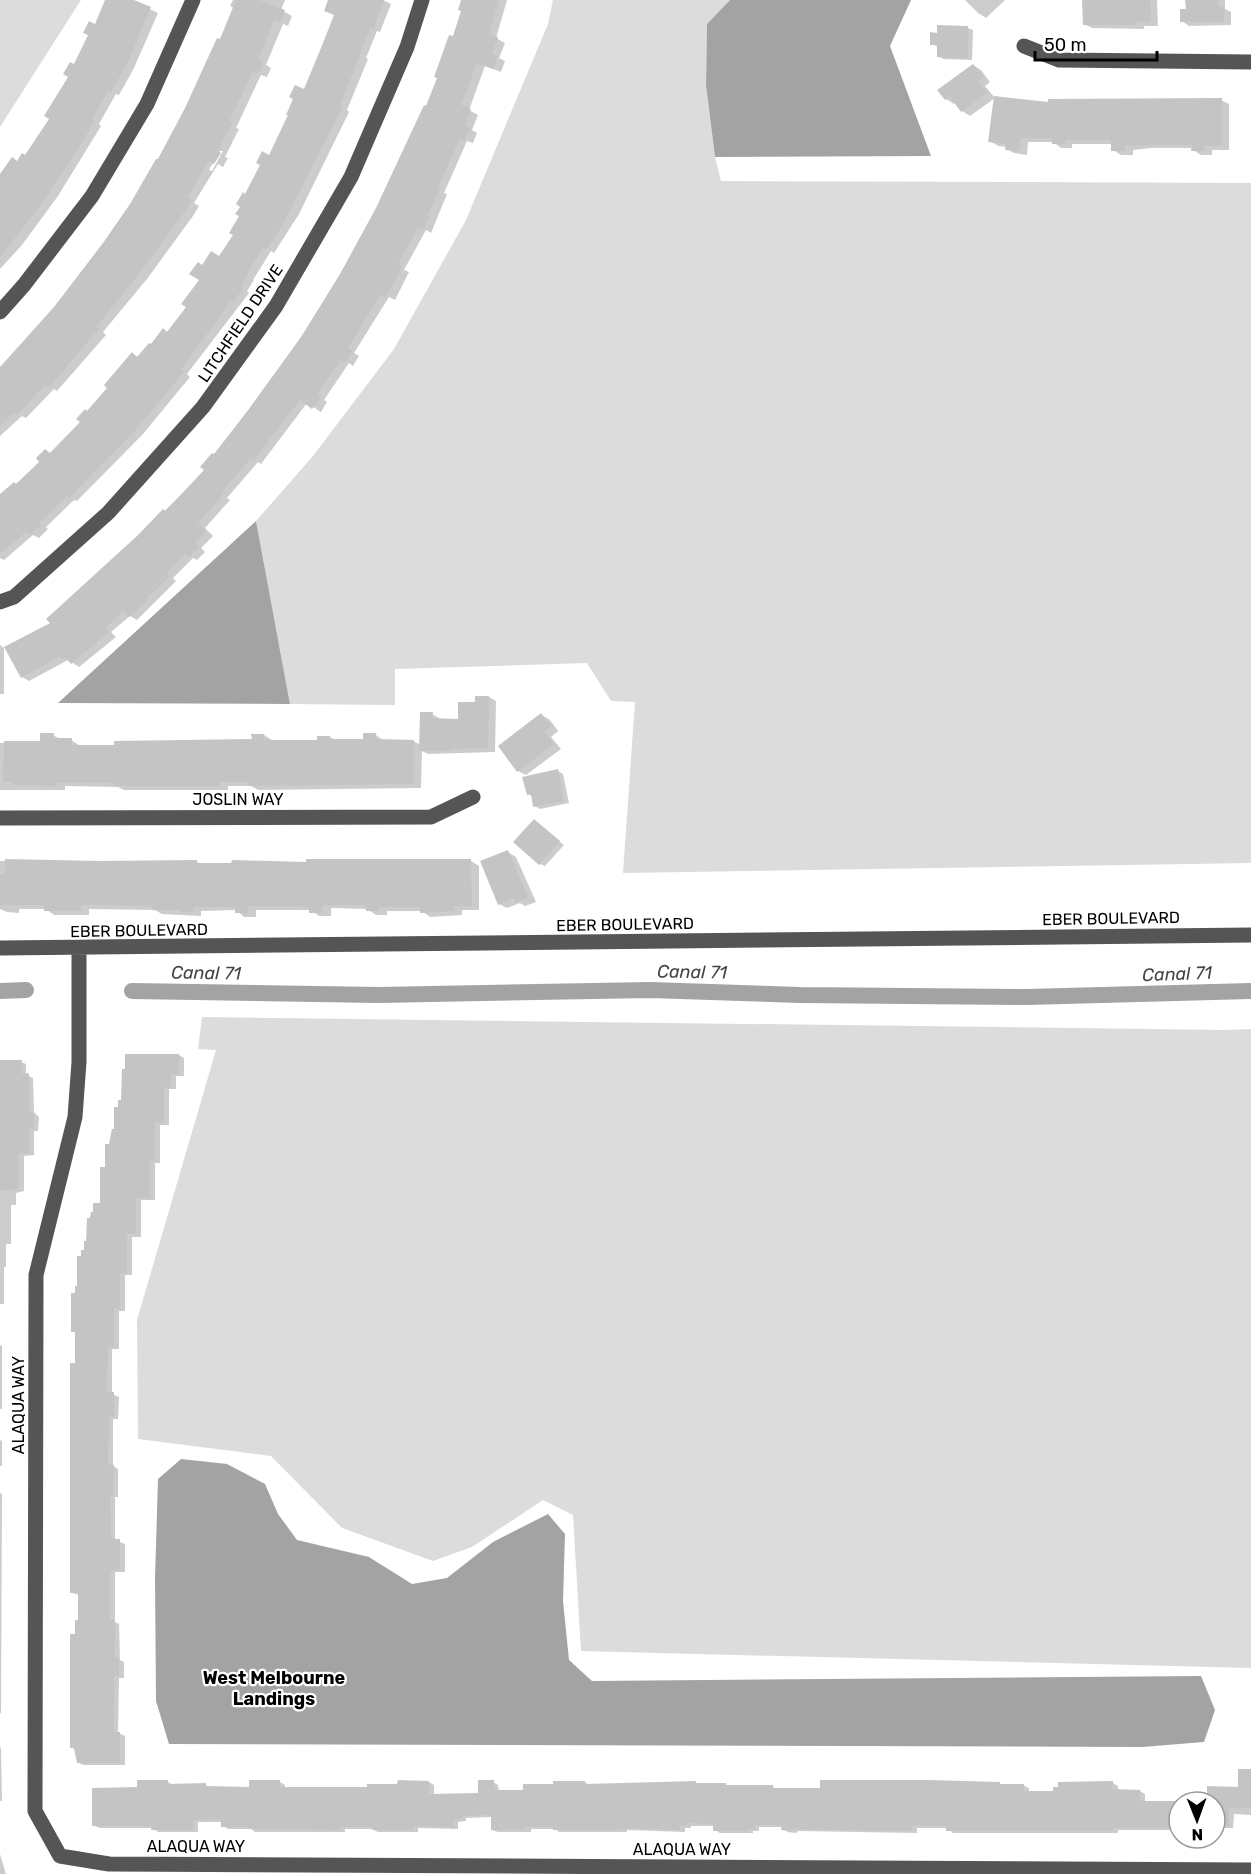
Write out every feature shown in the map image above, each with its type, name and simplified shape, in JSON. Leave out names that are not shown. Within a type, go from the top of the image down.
[{"type":"street","points":[[0,312],[24,285],[92,196],[147,104],[193,0]]},
{"type":"street","name":"LITCHFIELD DRIVE","points":[[0,602],[14,597],[108,513],[203,407],[276,306],[351,177],[407,47],[422,0]]},
{"type":"street","points":[[1024,46],[1059,60],[1251,62]]},
{"type":"street","name":"JOSLIN WAY","points":[[0,819],[430,817],[473,797]]},
{"type":"street","name":"EBER BOULEVARD","points":[[0,948],[1251,934]]},
{"type":"street","name":"ALAQUA WAY","points":[[79,948],[79,1062],[75,1117],[36,1275],[35,1811],[60,1856],[121,1864],[1251,1870]]},
{"type":"shaded area","points":[[0,0],[81,0],[0,127]]},
{"type":"shaded area","points":[[553,0],[730,0],[707,24],[706,85],[715,157],[721,181],[1251,183],[1251,863],[623,873],[635,702],[611,701],[587,663],[395,669],[395,705],[290,704],[256,521],[313,456],[394,349],[466,220],[548,24]]},
{"type":"shaded area","points":[[730,0],[911,0],[890,46],[931,156],[715,157],[706,85],[707,24]]},
{"type":"shaded area","points":[[256,521],[290,704],[58,703]]},
{"type":"shaded area","points":[[202,1017],[1251,1029],[1251,1668],[581,1651],[573,1515],[543,1500],[472,1547],[433,1561],[342,1528],[271,1456],[138,1439],[137,1320],[216,1050],[198,1049]]},
{"type":"shaded area","points":[[181,1459],[227,1464],[265,1484],[278,1514],[297,1540],[369,1557],[412,1584],[447,1578],[493,1542],[548,1514],[565,1534],[563,1601],[569,1660],[592,1681],[1201,1676],[1215,1710],[1204,1742],[1142,1747],[169,1744],[156,1701],[155,1579],[158,1479]]},
{"type":"building","points":[[105,0],[134,0],[151,7],[127,64],[111,92],[108,91],[80,146],[37,210],[0,257],[0,174],[12,157],[17,161],[22,153],[25,155],[49,119],[44,116],[68,77],[63,74],[70,62],[74,64],[88,35],[83,33],[89,21],[95,24]]},
{"type":"building","points":[[236,0],[259,0],[285,10],[280,22],[274,20],[258,60],[263,62],[259,74],[253,71],[229,122],[232,123],[218,151],[221,153],[214,164],[209,161],[187,197],[192,200],[185,211],[139,274],[96,327],[99,329],[49,387],[45,385],[17,415],[14,412],[0,425],[0,367],[54,307],[130,204],[158,159],[185,108],[217,38],[220,39]]},
{"type":"building","points":[[328,0],[384,0],[373,29],[370,28],[360,53],[340,105],[343,106],[283,224],[266,250],[263,248],[233,303],[231,301],[181,369],[184,372],[135,431],[69,498],[67,496],[40,522],[42,524],[30,535],[27,531],[0,553],[0,494],[14,482],[16,484],[39,462],[36,458],[45,449],[50,453],[80,422],[76,419],[85,409],[87,411],[107,388],[104,385],[132,352],[137,357],[163,328],[167,332],[186,307],[181,304],[199,280],[189,274],[198,262],[202,265],[211,251],[219,256],[233,235],[229,233],[239,216],[235,214],[240,207],[236,204],[243,192],[245,194],[260,165],[256,163],[262,151],[269,155],[288,115],[286,115],[293,99],[289,97],[295,85],[304,89],[321,48],[334,15],[324,11]]},
{"type":"building","points":[[461,0],[499,0],[489,34],[498,37],[492,54],[498,56],[493,69],[477,63],[461,105],[471,109],[465,125],[470,128],[465,140],[460,138],[438,187],[440,189],[423,230],[418,227],[398,264],[402,267],[386,297],[381,294],[348,348],[353,351],[345,363],[341,360],[317,395],[321,397],[312,409],[300,400],[253,461],[250,459],[221,493],[223,495],[198,523],[206,531],[195,543],[199,547],[189,557],[185,554],[167,573],[170,576],[145,600],[147,601],[129,617],[123,611],[105,628],[109,632],[71,664],[65,657],[62,659],[60,656],[21,678],[4,647],[50,623],[46,619],[137,536],[163,509],[165,511],[175,501],[204,470],[200,467],[212,453],[214,454],[249,409],[301,337],[340,274],[376,208],[424,105],[426,106],[437,78],[434,77],[449,35],[453,36],[461,11],[458,10]]},
{"type":"building","points":[[1082,0],[1150,0],[1151,22],[1137,22],[1137,25],[1083,25]]},
{"type":"building","points":[[1185,0],[1218,0],[1219,7],[1224,7],[1224,22],[1180,22],[1180,9],[1186,9]]},
{"type":"building","points":[[937,25],[968,26],[968,58],[937,57],[937,45],[930,45],[930,32],[937,33]]},
{"type":"building","points":[[973,64],[983,77],[978,81],[987,93],[961,112],[950,97],[945,100],[937,90]]},
{"type":"building","points":[[994,96],[1048,102],[1048,99],[1222,98],[1222,146],[1204,146],[1204,151],[1191,151],[1192,145],[1143,145],[1125,146],[1125,151],[1111,151],[1111,140],[1065,140],[1065,144],[1052,144],[1052,138],[1021,138],[1019,151],[1005,150],[1006,144],[988,142]]},
{"type":"building","points":[[475,696],[489,696],[488,748],[419,751],[420,712],[433,712],[432,718],[458,719],[458,702],[475,702]]},
{"type":"building","points":[[541,713],[551,726],[544,731],[554,744],[517,772],[498,746]]},
{"type":"building","points":[[40,733],[54,733],[54,738],[72,738],[72,745],[114,745],[114,741],[252,739],[251,734],[264,734],[264,740],[317,740],[317,736],[330,736],[330,739],[363,739],[363,733],[376,733],[376,739],[414,740],[414,784],[248,786],[248,782],[220,782],[220,786],[114,786],[114,783],[57,783],[57,786],[13,785],[13,782],[3,782],[4,741],[40,741]]},
{"type":"building","points":[[558,769],[564,801],[533,807],[531,794],[527,795],[522,777]]},
{"type":"building","points":[[534,819],[560,841],[539,865],[513,842]]},
{"type":"building","points":[[508,850],[528,897],[516,903],[514,898],[498,905],[480,861]]},
{"type":"building","points":[[5,859],[197,860],[197,863],[231,863],[232,860],[306,862],[306,859],[471,859],[472,906],[454,906],[454,911],[420,913],[420,907],[379,907],[379,911],[366,911],[366,905],[323,905],[323,913],[309,913],[309,907],[291,906],[248,906],[249,913],[235,913],[235,907],[194,907],[193,912],[180,912],[180,910],[152,910],[152,906],[100,905],[81,905],[81,911],[44,911],[44,905],[0,905],[0,874],[5,874]]},
{"type":"building","points":[[125,1054],[179,1054],[179,1074],[171,1074],[171,1087],[164,1087],[164,1123],[155,1123],[155,1161],[150,1161],[150,1198],[136,1198],[136,1234],[127,1234],[127,1273],[120,1273],[120,1309],[114,1309],[114,1347],[108,1347],[107,1392],[114,1392],[114,1417],[109,1417],[108,1465],[114,1465],[113,1495],[110,1495],[111,1539],[120,1539],[120,1570],[110,1570],[110,1620],[115,1620],[115,1658],[119,1658],[119,1676],[114,1676],[114,1732],[120,1732],[120,1763],[77,1763],[74,1748],[70,1748],[70,1634],[75,1634],[75,1620],[78,1620],[78,1593],[70,1593],[70,1363],[75,1363],[75,1332],[71,1332],[71,1293],[75,1293],[75,1286],[77,1286],[77,1256],[81,1256],[81,1250],[84,1250],[87,1218],[90,1218],[93,1212],[93,1203],[100,1203],[100,1167],[105,1167],[105,1144],[109,1144],[112,1129],[114,1129],[114,1107],[118,1107],[118,1100],[121,1100]]},
{"type":"building","points":[[0,1060],[22,1060],[22,1074],[29,1073],[29,1108],[30,1113],[34,1113],[34,1129],[29,1129],[29,1153],[19,1153],[19,1188],[14,1190],[0,1190]]},
{"type":"building","points":[[1238,1769],[1251,1769],[1251,1808],[1229,1808],[1229,1826],[1227,1826],[1227,1790],[1207,1790],[1207,1786],[1238,1787]]},
{"type":"building","points":[[137,1780],[168,1780],[168,1784],[206,1783],[206,1786],[249,1787],[249,1780],[280,1780],[280,1787],[367,1787],[367,1784],[397,1784],[398,1780],[429,1781],[429,1794],[478,1793],[478,1780],[494,1780],[494,1790],[523,1790],[523,1784],[553,1784],[553,1781],[585,1781],[585,1784],[696,1781],[696,1783],[726,1783],[726,1785],[773,1785],[773,1788],[820,1788],[820,1780],[927,1780],[1024,1784],[1024,1791],[1053,1791],[1053,1787],[1058,1787],[1058,1782],[1113,1781],[1113,1789],[1140,1790],[1140,1801],[1167,1801],[1167,1828],[1113,1828],[1113,1831],[946,1831],[946,1826],[912,1826],[912,1831],[792,1829],[790,1831],[781,1830],[782,1825],[755,1825],[755,1829],[748,1829],[748,1831],[713,1831],[713,1824],[686,1823],[686,1826],[680,1826],[680,1830],[622,1828],[622,1830],[553,1830],[553,1827],[526,1827],[526,1829],[491,1830],[491,1815],[462,1816],[462,1819],[454,1819],[454,1827],[414,1826],[413,1830],[372,1830],[372,1827],[340,1827],[340,1830],[248,1829],[248,1827],[221,1827],[221,1819],[194,1820],[194,1830],[151,1830],[152,1826],[92,1826],[92,1788],[137,1787]]},
{"type":"waterway","name":"Canal 71","points":[[0,991],[26,990]]},
{"type":"waterway","name":"Canal 71","points":[[132,991],[378,995],[650,990],[800,995],[1027,997],[1251,991]]},
{"type":"district","name":"West Melbourne Landings","points":[[274,1688]]}]
